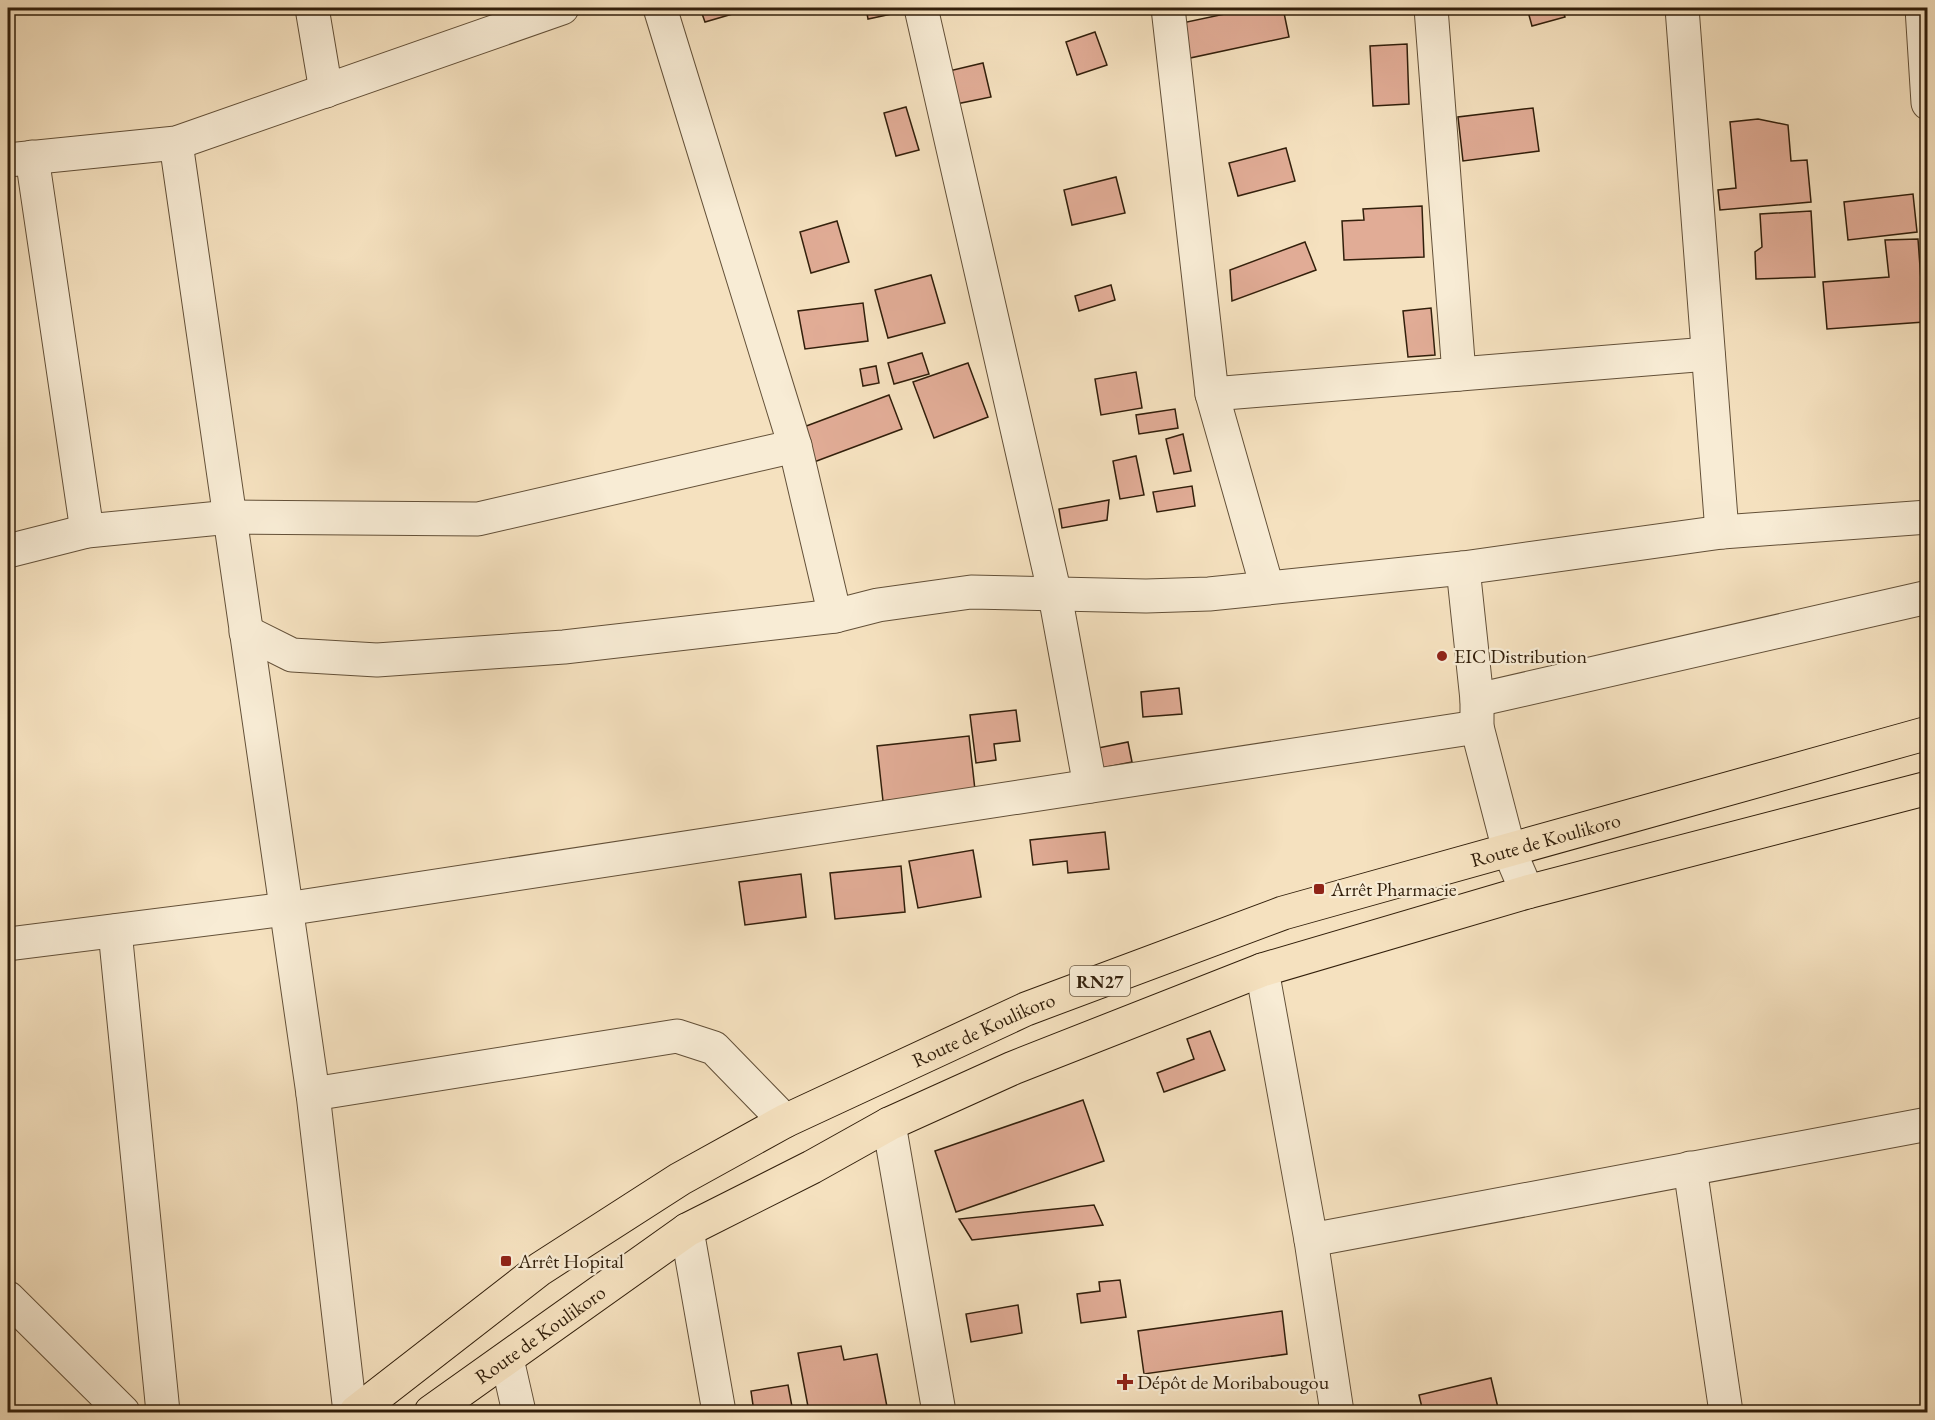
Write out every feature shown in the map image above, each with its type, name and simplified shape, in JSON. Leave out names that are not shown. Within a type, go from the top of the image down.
[{"type":"main road","name":"Route de Koulikoro","points":[[356,1413],[540,1269],[680,1179],[785,1121],[1037,1005],[1283,913],[1928,733]]},
{"type":"main road","name":"Route de Koulikoro","points":[[431,1413],[687,1230],[812,1167],[889,1124],[1013,1068],[1262,970],[1527,892],[1928,788]]},
{"type":"street","points":[[312,8],[326,91]]},
{"type":"street","points":[[87,531],[20,159],[176,143],[562,8]]},
{"type":"street","points":[[660,8],[795,446],[835,616]]},
{"type":"street","points":[[921,8],[1055,595],[1090,786]]},
{"type":"street","points":[[1168,8],[1212,394],[1267,586]]},
{"type":"street","points":[[1431,8],[1459,374]]},
{"type":"street","points":[[1682,8],[1722,532]]},
{"type":"street","points":[[1922,8],[1928,103]]},
{"type":"street","points":[[176,143],[313,1094],[350,1413]]},
{"type":"street","points":[[1212,394],[1708,354]]},
{"type":"street","points":[[8,551],[87,531],[230,517],[478,519],[795,446]]},
{"type":"street","points":[[246,632],[292,655],[376,660],[564,647],[835,616],[878,605],[971,592],[1146,596],[1209,594],[1267,586],[1464,568],[1722,532],[1928,517]]},
{"type":"street","points":[[1464,568],[1477,713],[1509,850],[1527,892]]},
{"type":"street","points":[[8,944],[286,909],[1090,786],[1477,713],[1928,597]]},
{"type":"street","points":[[115,931],[163,1413]]},
{"type":"street","points":[[1262,970],[1311,1240],[1337,1413]]},
{"type":"street","points":[[313,1094],[677,1036],[714,1048],[785,1121]]},
{"type":"street","points":[[889,1124],[939,1413]]},
{"type":"street","points":[[1311,1240],[1928,1124]]},
{"type":"street","points":[[1690,1168],[1726,1413]]},
{"type":"street","points":[[687,1230],[719,1413]]},
{"type":"street","points":[[8,1298],[123,1413]]},
{"type":"street","points":[[507,1359],[519,1413]]},
{"type":"building","points":[[700,8],[753,8],[705,22]]},
{"type":"building","points":[[866,8],[891,8],[892,14],[868,19]]},
{"type":"building","points":[[1253,8],[1283,8],[1289,37],[1190,58],[1182,23]]},
{"type":"building","points":[[1527,8],[1562,8],[1565,17],[1532,26]]},
{"type":"building","points":[[1095,32],[1107,65],[1077,75],[1066,42]]},
{"type":"building","points":[[1407,44],[1409,104],[1373,106],[1370,46]]},
{"type":"building","points":[[983,63],[991,97],[956,104],[949,71]]},
{"type":"building","points":[[906,107],[919,150],[896,156],[884,113]]},
{"type":"building","points":[[1533,108],[1539,151],[1463,161],[1458,117]]},
{"type":"building","points":[[1758,119],[1788,125],[1791,161],[1807,160],[1811,202],[1720,210],[1718,190],[1736,188],[1730,122]]},
{"type":"building","points":[[1286,148],[1295,181],[1238,196],[1229,163]]},
{"type":"building","points":[[1116,177],[1125,213],[1072,225],[1064,190]]},
{"type":"building","points":[[1913,194],[1917,232],[1848,240],[1844,202]]},
{"type":"building","points":[[1422,206],[1424,257],[1344,260],[1342,221],[1364,220],[1363,209]]},
{"type":"building","points":[[1811,211],[1815,277],[1756,279],[1755,252],[1762,247],[1760,214]]},
{"type":"building","points":[[837,221],[849,262],[811,273],[800,232]]},
{"type":"building","points":[[1918,239],[1924,322],[1827,329],[1823,282],[1889,277],[1885,240]]},
{"type":"building","points":[[1305,242],[1316,270],[1232,301],[1230,270]]},
{"type":"building","points":[[931,275],[945,323],[888,338],[875,290]]},
{"type":"building","points":[[1111,285],[1115,300],[1079,311],[1075,296]]},
{"type":"building","points":[[863,303],[868,341],[805,349],[798,311]]},
{"type":"building","points":[[1431,308],[1435,355],[1408,357],[1403,311]]},
{"type":"building","points":[[922,353],[929,374],[894,384],[888,363]]},
{"type":"building","points":[[968,363],[988,417],[934,438],[913,382]]},
{"type":"building","points":[[876,366],[879,383],[863,386],[860,369]]},
{"type":"building","points":[[1136,372],[1142,408],[1101,415],[1095,379]]},
{"type":"building","points":[[889,395],[902,429],[814,462],[801,428]]},
{"type":"building","points":[[1175,409],[1178,428],[1139,434],[1136,415]]},
{"type":"building","points":[[1183,434],[1191,471],[1174,474],[1166,439]]},
{"type":"building","points":[[1136,456],[1144,495],[1120,499],[1113,461]]},
{"type":"building","points":[[1192,486],[1195,506],[1157,512],[1153,492]]},
{"type":"building","points":[[1109,500],[1107,520],[1062,528],[1059,509]]},
{"type":"building","points":[[1179,688],[1182,714],[1143,717],[1141,692]]},
{"type":"building","points":[[1016,710],[1020,741],[994,744],[996,760],[976,763],[970,715]]},
{"type":"building","points":[[969,736],[975,790],[883,801],[877,746]]},
{"type":"building","points":[[1128,742],[1132,762],[1097,769],[1093,749]]},
{"type":"building","points":[[1105,832],[1109,869],[1068,873],[1067,861],[1033,865],[1030,840]]},
{"type":"building","points":[[973,850],[981,897],[918,908],[909,861]]},
{"type":"building","points":[[901,866],[905,912],[835,919],[830,873]]},
{"type":"building","points":[[801,874],[806,917],[745,925],[739,882]]},
{"type":"building","points":[[1210,1031],[1225,1070],[1164,1092],[1157,1073],[1194,1059],[1187,1039]]},
{"type":"building","points":[[1083,1100],[1104,1161],[956,1212],[935,1151]]},
{"type":"building","points":[[1094,1205],[1103,1225],[972,1240],[959,1219]]},
{"type":"building","points":[[1120,1280],[1126,1317],[1081,1323],[1077,1294],[1100,1291],[1099,1282]]},
{"type":"building","points":[[1018,1305],[1022,1333],[971,1342],[966,1314]]},
{"type":"building","points":[[1282,1311],[1287,1354],[1144,1374],[1138,1331]]},
{"type":"building","points":[[841,1346],[844,1360],[877,1354],[888,1412],[809,1412],[798,1353]]},
{"type":"building","points":[[1491,1378],[1499,1412],[1423,1412],[1419,1395]]},
{"type":"building","points":[[788,1385],[793,1412],[754,1412],[751,1391]]},
{"type":"place","name":"EIC Distribution","points":[[1442,656]]},
{"type":"place","name":"Arrêt Pharmacie","points":[[1319,889]]},
{"type":"place","name":"Arrêt Hopital","points":[[506,1261]]},
{"type":"place","name":"Dépôt de Moribabougou","points":[[1125,1382]]}]
